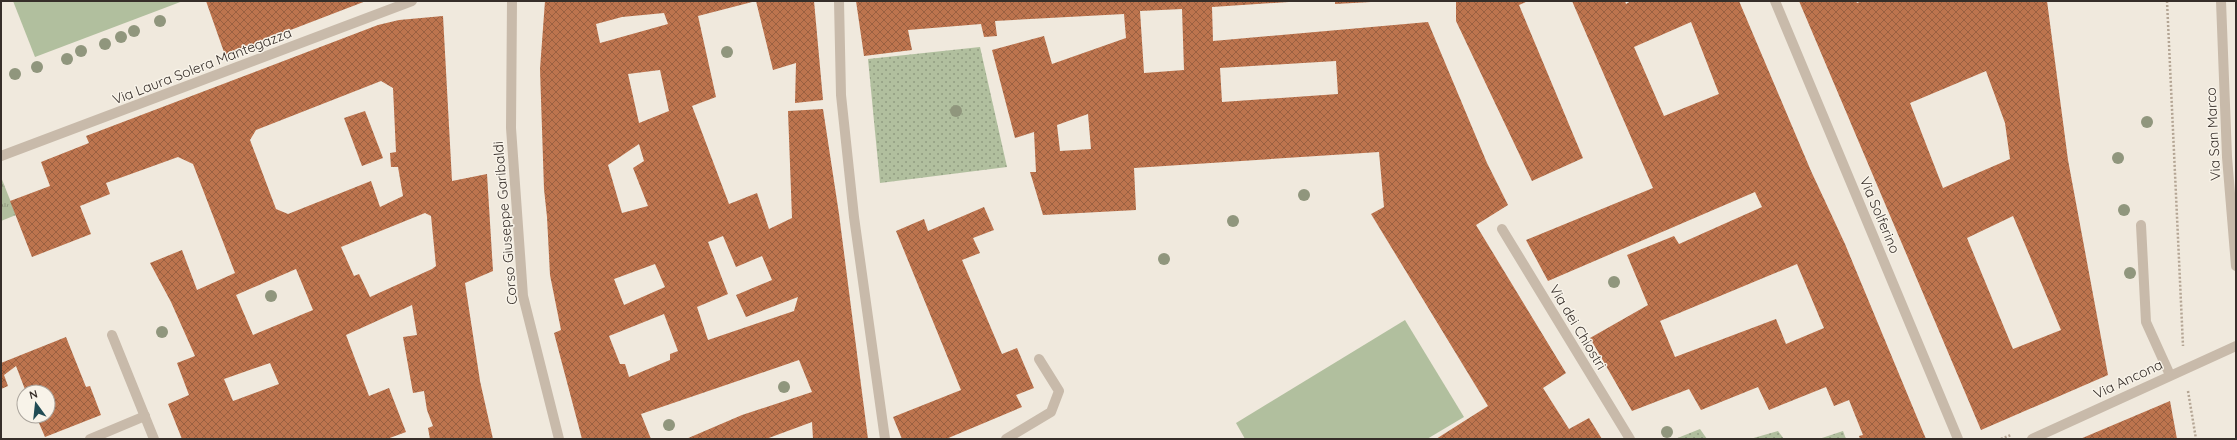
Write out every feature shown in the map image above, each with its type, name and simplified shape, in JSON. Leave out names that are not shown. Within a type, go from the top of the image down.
[{"type":"street","name":"Via Laura Solera Mantegazza","points":[[1,156],[412,1]]},
{"type":"street","name":"Corso Giuseppe Garibaldi","points":[[512,1],[511,128],[523,296],[559,439]]},
{"type":"street","points":[[839,1],[841,95],[854,217],[885,439]]},
{"type":"street","name":"Via Solferino","points":[[1775,1],[1958,439]]},
{"type":"street","name":"Via San Marco","points":[[2221,1],[2232,155],[2236,266]]},
{"type":"street","points":[[2141,225],[2146,322],[2170,375]]},
{"type":"street","name":"Via dei Chiostri","points":[[1502,229],[1630,439]]},
{"type":"street","points":[[112,335],[154,439]]},
{"type":"street","name":"Via Ancona","points":[[2032,439],[2236,346]]},
{"type":"street","points":[[1006,439],[1051,412],[1059,392],[1039,359]]},
{"type":"street","points":[[90,439],[145,416]]},
{"type":"path","points":[[2167,1],[2177,245],[2184,351]]},
{"type":"path","points":[[2187,385],[2196,439]]},
{"type":"green space","points":[[13,1],[183,1],[35,57]]},
{"type":"green space","points":[[980,47],[1007,167],[880,183],[868,59]]},
{"type":"green space","points":[[1,177],[16,215],[1,221]]},
{"type":"green space","points":[[1405,320],[1464,417],[1427,439],[1245,439],[1236,423]]},
{"type":"green space","points":[[1700,429],[1707,439],[1675,439]]},
{"type":"green space","points":[[1778,431],[1784,439],[1750,439]]},
{"type":"green space","points":[[1843,431],[1846,439],[1819,439]]},
{"type":"building","points":[[206,1],[366,1],[225,55]]},
{"type":"building","points":[[545,1],[756,1],[698,16],[716,97],[692,106],[729,204],[757,193],[769,229],[792,218],[788,111],[823,109],[839,214],[868,439],[813,439],[812,422],[766,439],[686,439],[742,415],[812,392],[799,360],[641,414],[651,439],[582,439],[554,333],[561,330],[550,275],[544,189],[540,69]],"holes":[[[664,13],[668,24],[600,43],[596,24],[622,17]],[[660,70],[669,111],[639,123],[628,74]],[[639,144],[644,161],[633,168],[648,206],[622,213],[608,165]],[[723,236],[736,267],[762,256],[772,280],[736,295],[746,317],[798,297],[794,311],[708,340],[697,307],[728,294],[708,242]],[[655,264],[665,287],[624,305],[614,279]],[[664,314],[678,351],[670,354],[670,360],[629,377],[625,364],[620,364],[609,336]]]},
{"type":"building","points":[[756,1],[814,1],[823,100],[795,103],[796,63],[773,70]]},
{"type":"building","points":[[856,1],[1304,1],[1212,7],[1213,41],[1428,22],[1487,163],[1508,205],[1476,225],[1566,373],[1543,388],[1569,429],[1589,418],[1602,439],[1436,439],[1488,406],[1371,214],[1384,207],[1379,152],[1134,168],[1136,210],[1043,215],[1030,172],[1036,172],[1034,132],[1015,138],[992,50],[1044,36],[1052,64],[1126,38],[1124,14],[995,21],[997,36],[984,37],[981,24],[908,30],[912,50],[864,56]],"holes":[[[1182,9],[1184,70],[1144,73],[1140,11]],[[1336,61],[1338,94],[1222,102],[1220,68]],[[1088,114],[1091,149],[1060,151],[1057,125]]]},
{"type":"building","points":[[1335,1],[1371,1],[1371,2],[1335,4]]},
{"type":"building","points":[[1456,1],[1528,1],[1519,5],[1583,158],[1532,181],[1456,21]]},
{"type":"building","points":[[1572,1],[1625,1],[1626,4],[1631,1],[1739,1],[1811,171],[1845,244],[1926,439],[1860,439],[1859,436],[1863,435],[1849,400],[1834,406],[1826,387],[1769,410],[1758,387],[1701,410],[1689,389],[1632,411],[1590,338],[1648,305],[1627,255],[1674,236],[1679,244],[1762,207],[1755,192],[1548,281],[1526,240],[1653,188]],"holes":[[[1691,22],[1719,94],[1664,116],[1634,47]],[[1797,264],[1824,328],[1786,344],[1776,319],[1675,357],[1660,321]]]},
{"type":"building","points":[[1799,1],[1856,1],[1857,3],[1862,1],[2047,1],[2068,160],[2108,375],[1981,430]],"holes":[[[1986,71],[2005,123],[2010,159],[1943,188],[1910,103]],[[2013,216],[2061,330],[2013,349],[1967,238]]]},
{"type":"building","points":[[443,16],[452,181],[487,174],[493,271],[465,283],[480,381],[493,439],[430,439],[428,428],[433,426],[427,410],[424,391],[413,393],[403,337],[417,335],[412,305],[346,335],[369,396],[389,388],[406,432],[387,439],[182,439],[168,404],[189,395],[177,363],[195,356],[171,302],[150,263],[182,250],[197,290],[235,273],[193,164],[178,157],[106,183],[110,194],[80,206],[91,234],[32,257],[10,201],[50,186],[41,162],[89,143],[86,136],[378,25],[399,20]],"holes":[[[381,81],[393,88],[396,152],[390,153],[391,167],[398,167],[403,196],[380,207],[371,181],[288,214],[276,209],[250,140],[256,130]],[[425,213],[431,216],[436,266],[370,297],[359,274],[354,276],[341,247]],[[296,269],[313,310],[253,335],[236,295]],[[270,363],[279,384],[233,401],[224,379]]]},
{"type":"building","points":[[365,111],[383,158],[362,166],[344,118]]},
{"type":"building","points":[[984,207],[994,230],[973,238],[980,253],[962,260],[1002,354],[1017,348],[1034,388],[1016,395],[1022,407],[946,439],[902,439],[893,417],[961,390],[896,231],[924,219],[928,231]]},
{"type":"building","points":[[66,337],[86,387],[90,386],[101,415],[45,437],[39,424],[56,424],[56,384],[23,384],[16,366],[4,375],[8,386],[1,389],[1,363]]},
{"type":"building","points":[[2170,401],[2177,439],[2080,439]]}]
